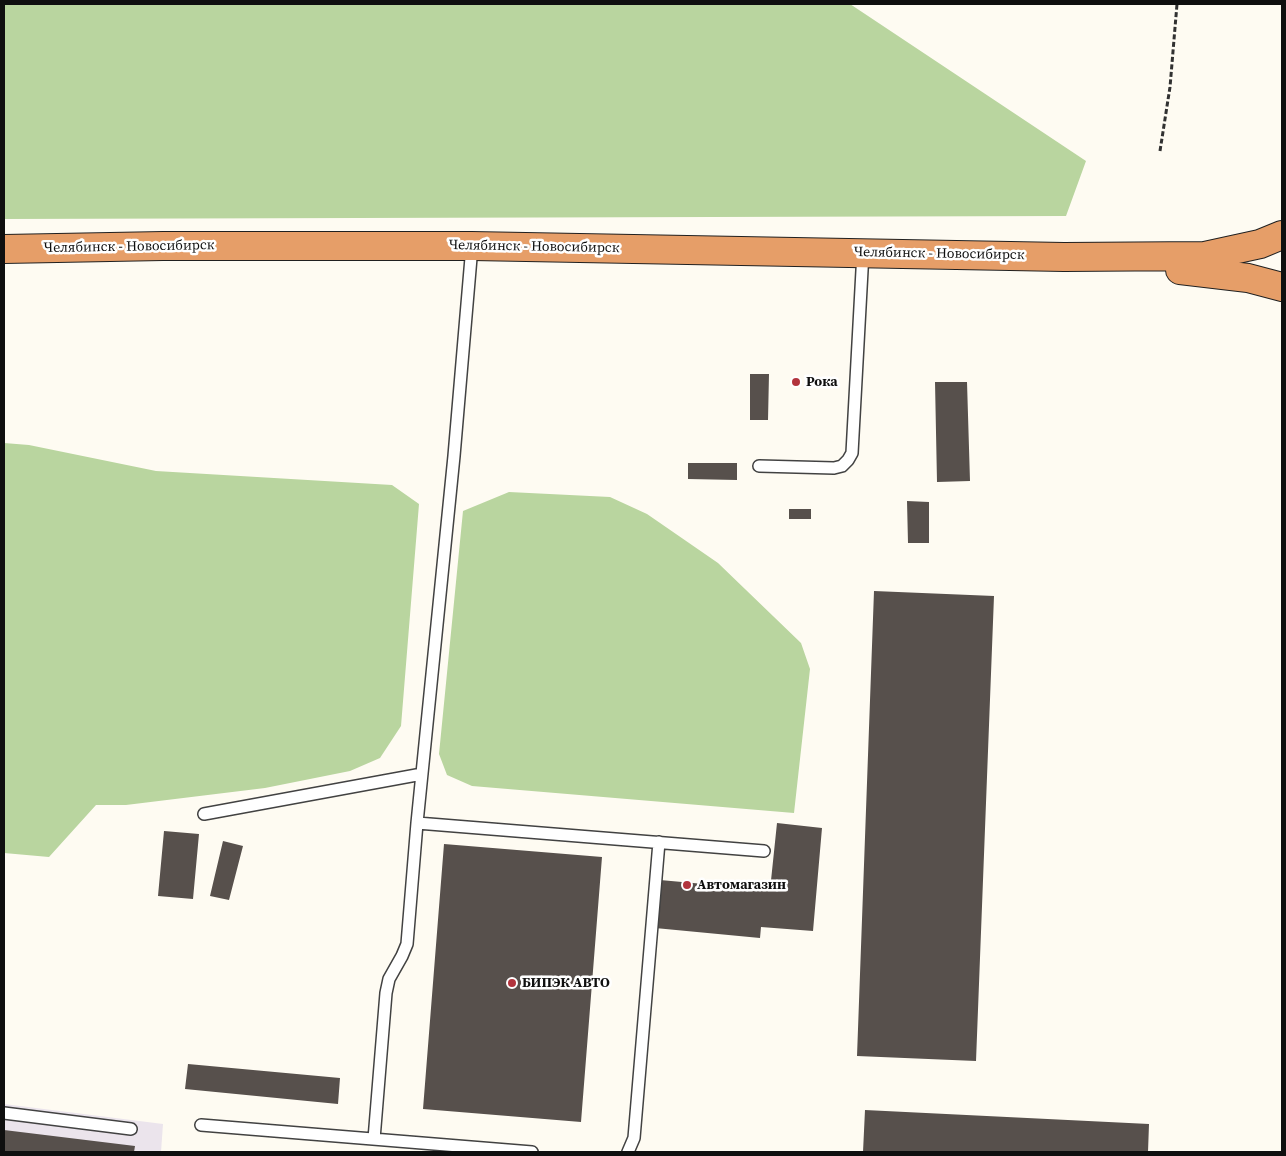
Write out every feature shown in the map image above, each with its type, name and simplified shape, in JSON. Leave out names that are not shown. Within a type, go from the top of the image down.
[{"type":"highway","name":"Челябинск - Новосибирск","points":[[4,250],[163,246],[472,246],[863,252],[1064,258],[1205,256],[1260,244],[1282,235]]},
{"type":"highway","name":"Челябинск - Новосибирск","points":[[1064,258],[1221,274],[1248,278],[1282,287]]},
{"type":"lane","points":[[374,1139],[388,978],[407,944],[417,822],[454,456],[472,246]]},
{"type":"lane","points":[[759,466],[834,468],[842,466],[852,453],[863,252]]},
{"type":"lane","points":[[204,814],[422,774]]},
{"type":"lane","points":[[417,822],[764,851]]},
{"type":"lane","points":[[628,1152],[634,1138],[659,842]]},
{"type":"lane","points":[[4,1113],[131,1129]]},
{"type":"lane","points":[[201,1125],[532,1152]]},
{"type":"path","points":[[1160,151],[1170,87],[1177,4]]},
{"type":"shaded area","points":[[4,1104],[163,1124],[161,1152],[4,1152]]},
{"type":"green space","points":[[4,4],[850,4],[1086,161],[1066,216],[4,219]]},
{"type":"green space","points":[[4,443],[29,445],[156,471],[392,485],[419,504],[401,726],[380,758],[350,771],[265,788],[126,805],[96,805],[49,857],[4,853]]},
{"type":"green space","points":[[509,492],[610,497],[647,514],[718,563],[801,643],[810,669],[794,813],[472,786],[447,775],[439,754],[463,511]]},
{"type":"building","points":[[750,374],[769,374],[768,420],[750,420]]},
{"type":"building","points":[[935,382],[967,382],[970,481],[937,482]]},
{"type":"building","points":[[688,463],[737,463],[737,480],[688,479]]},
{"type":"building","points":[[907,501],[929,502],[929,543],[908,543]]},
{"type":"building","points":[[789,509],[811,509],[811,519],[789,519]]},
{"type":"building","points":[[874,591],[994,596],[976,1061],[857,1056]]},
{"type":"building","name":"Автомагазин","points":[[777,823],[822,828],[813,931],[761,927],[760,938],[655,928],[660,880],[770,890]]},
{"type":"building","points":[[164,831],[199,834],[193,899],[158,896]]},
{"type":"building","points":[[223,841],[243,846],[229,900],[210,896]]},
{"type":"building","name":"БИПЭК АВТО","points":[[444,844],[602,857],[581,1122],[423,1109]]},
{"type":"building","points":[[188,1064],[340,1078],[338,1104],[185,1089]]},
{"type":"building","points":[[865,1110],[1149,1124],[1148,1152],[863,1152]]},
{"type":"building","points":[[4,1130],[135,1146],[134,1152],[4,1152]]},
{"type":"place","name":"Рока","points":[[796,382]]},
{"type":"place","name":"Автомагазин","points":[[687,885]]},
{"type":"place","name":"БИПЭК АВТО","points":[[512,983]]}]
